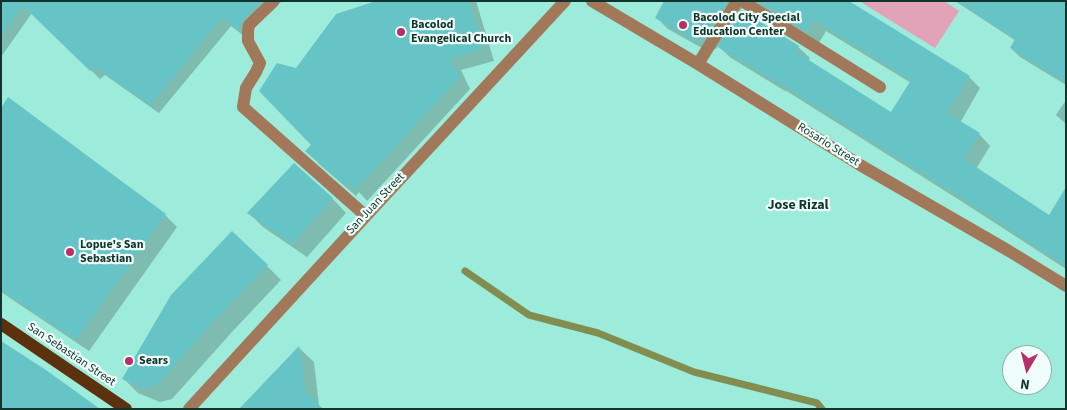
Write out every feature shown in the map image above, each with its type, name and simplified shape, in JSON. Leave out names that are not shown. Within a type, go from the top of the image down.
[{"type":"main road","name":"San Sebastian Street","points":[[1,324],[126,409]]},
{"type":"street","points":[[274,1],[249,25],[248,41],[260,63],[246,88],[243,107],[366,216]]},
{"type":"street","name":"San Juan Street","points":[[189,409],[565,1]]},
{"type":"street","name":"Rosario Street","points":[[592,1],[698,64],[860,165],[1066,286]]},
{"type":"street","points":[[698,64],[737,1]]},
{"type":"street","points":[[742,1],[880,87]]},
{"type":"shaded area","points":[[859,1],[944,1],[959,11],[935,48]]},
{"type":"building","points":[[1,1],[262,1],[243,20],[240,31],[222,18],[150,105],[95,67],[90,71],[23,6],[1,36]]},
{"type":"building","points":[[376,1],[469,1],[484,49],[450,59],[460,77],[355,190],[347,182],[344,185],[305,151],[311,145],[259,91],[277,63],[296,68],[336,14]]},
{"type":"building","name":"Bacolod City Special Education Center","points":[[664,1],[727,1],[704,39],[700,36],[697,42],[655,18]]},
{"type":"building","points":[[758,1],[849,1],[970,76],[947,113],[980,133],[964,159],[1049,215],[1066,187],[1066,266],[948,189],[773,79],[718,47],[741,10],[799,46],[796,52],[891,112],[911,80],[814,20],[807,32]]},
{"type":"building","points":[[958,1],[1066,1],[1066,83],[1010,48],[1015,39]]},
{"type":"building","name":"Lopue's San Sebastian","points":[[8,97],[166,214],[76,340],[1,290],[1,108]]},
{"type":"building","points":[[294,163],[333,198],[292,244],[247,213]]},
{"type":"building","points":[[232,231],[268,265],[157,385],[144,388],[122,379],[171,295]]},
{"type":"building","points":[[1,341],[46,370],[100,409],[1,409]]},
{"type":"building","points":[[299,346],[305,390],[323,409],[239,409]]},
{"type":"waterway","points":[[465,271],[529,315],[598,333],[694,372],[817,403],[822,409]]},
{"type":"place","name":"Bacolod City Special Education Center","points":[[683,25]]},
{"type":"place","name":"Bacolod Evangelical Church","points":[[401,32]]},
{"type":"place","name":"Lopue's San Sebastian","points":[[70,252]]},
{"type":"place","name":"Sears","points":[[129,361]]},
{"type":"district","name":"Jose Rizal","points":[[798,206]]}]
